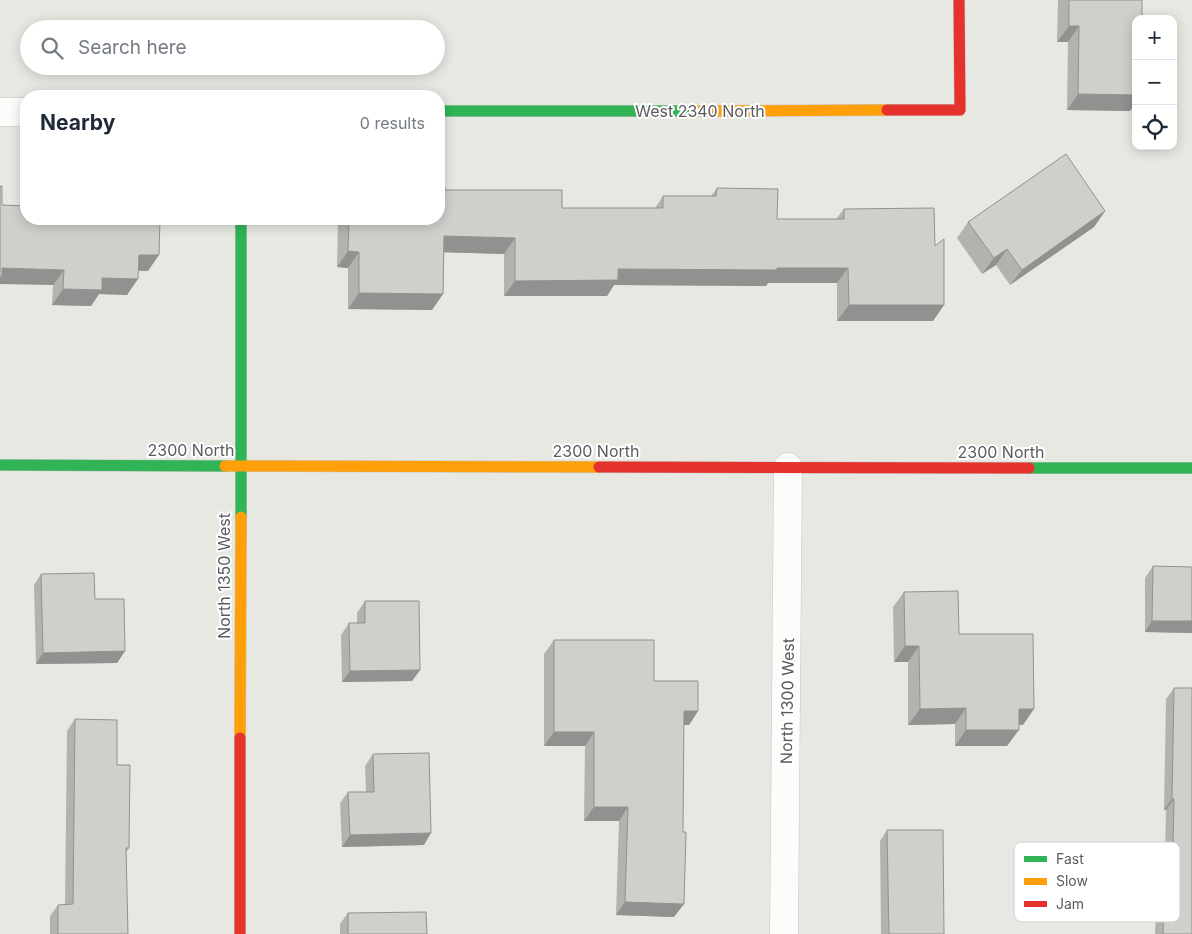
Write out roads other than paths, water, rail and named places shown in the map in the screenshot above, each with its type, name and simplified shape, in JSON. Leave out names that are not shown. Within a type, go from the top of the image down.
[{"type":"street","name":"West 2340 North","points":[[445,111],[960,110],[960,0]]},
{"type":"street","points":[[0,112],[20,112]]},
{"type":"street","name":"North 1350 West","points":[[240,934],[241,225]]},
{"type":"street","name":"2300 North","points":[[0,465],[1192,468]]},
{"type":"street","name":"North 1300 West","points":[[784,934],[788,468]]}]
